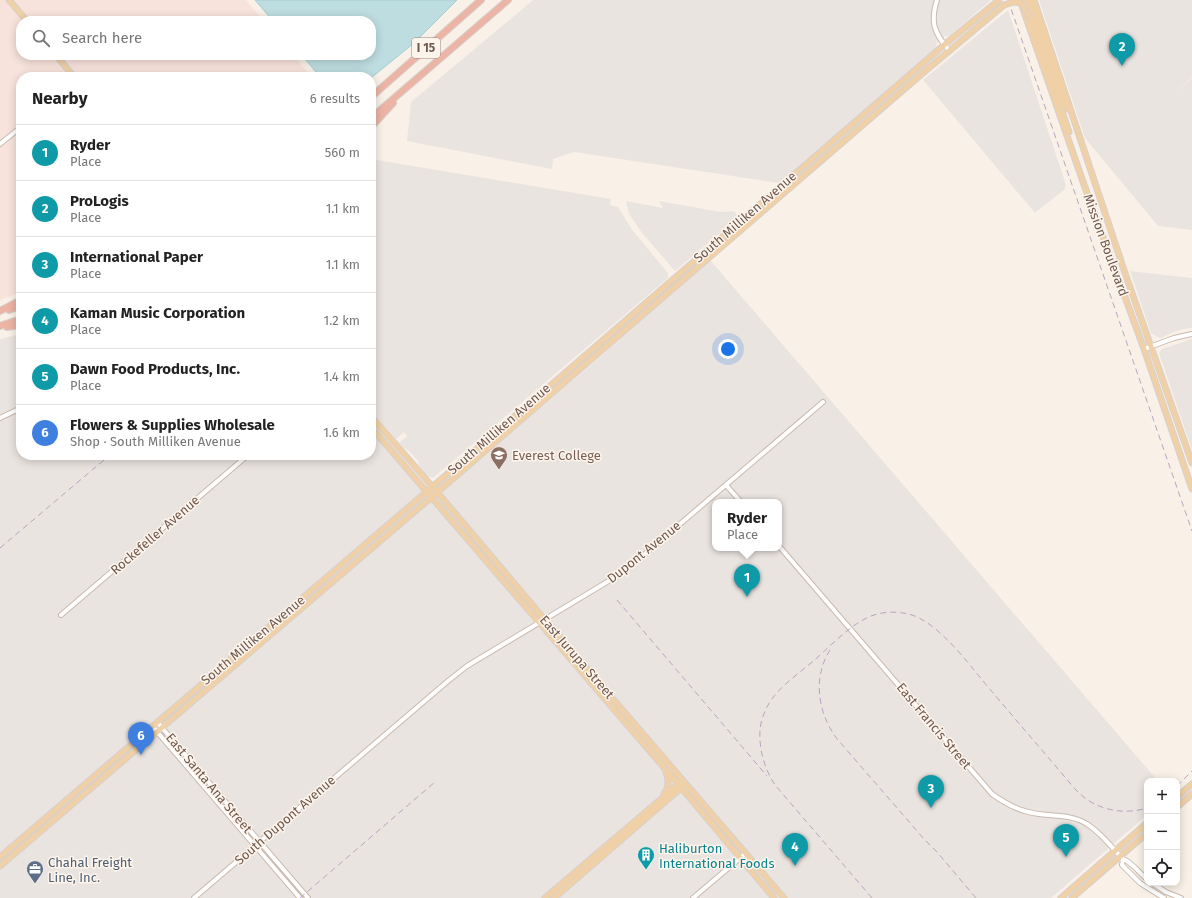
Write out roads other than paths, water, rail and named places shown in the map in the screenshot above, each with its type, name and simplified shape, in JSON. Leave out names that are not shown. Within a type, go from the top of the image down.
[{"type":"highway","name":"I 15","points":[[376,93],[481,0]]},
{"type":"highway","name":"I 15","points":[[376,114],[508,0]]},
{"type":"highway","points":[[376,122],[391,107],[399,95]]},
{"type":"highway","points":[[0,312],[16,303]]},
{"type":"highway","points":[[0,312],[16,307]]},
{"type":"highway","points":[[0,327],[16,321]]},
{"type":"highway","points":[[0,327],[16,325]]},
{"type":"main road","points":[[9,0],[23,16]]},
{"type":"main road","name":"South Milliken Avenue","points":[[0,857],[998,0]]},
{"type":"main road","name":"South Milliken Avenue","points":[[0,866],[437,492],[949,50],[1011,0]]},
{"type":"main road","name":"Mission Boulevard","points":[[1020,0],[1144,349],[1192,490]]},
{"type":"main road","points":[[1025,0],[1034,20],[1062,98],[1077,130]]},
{"type":"main road","points":[[1030,0],[1034,20],[1109,254]]},
{"type":"main road","name":"Mission Boulevard","points":[[1034,0],[1125,273],[1192,463]]},
{"type":"main road","points":[[1004,6],[1014,2],[1021,3],[1034,20]]},
{"type":"main road","points":[[60,60],[70,72]]},
{"type":"main road","points":[[826,148],[830,152]]},
{"type":"main road","name":"East Jurupa Street","points":[[376,422],[784,898]]},
{"type":"main road","name":"East Jurupa Street","points":[[376,433],[680,786],[774,898]]},
{"type":"main road","points":[[661,799],[668,786],[669,779],[664,768]]},
{"type":"main road","points":[[554,898],[684,782]]},
{"type":"main road","points":[[1180,794],[1192,784]]},
{"type":"main road","points":[[546,898],[661,799],[680,786]]},
{"type":"main road","points":[[1180,804],[1192,794]]},
{"type":"main road","points":[[1062,898],[1144,826]]},
{"type":"main road","points":[[1072,898],[1144,836]]},
{"type":"main road","points":[[770,893],[778,898]]},
{"type":"street","points":[[937,0],[934,9],[933,23],[935,31],[949,50]]},
{"type":"street","points":[[0,144],[16,131]]},
{"type":"street","points":[[1144,349],[1192,334]]},
{"type":"street","name":"Dupont Avenue","points":[[376,742],[456,674],[617,576],[823,402]]},
{"type":"street","points":[[0,418],[16,410]]},
{"type":"street","name":"Rockefeller Avenue","points":[[61,615],[242,460]]},
{"type":"street","points":[[726,484],[738,499]]},
{"type":"street","name":"East Francis Street","points":[[782,549],[992,794],[1025,812],[1063,815],[1087,824],[1104,837],[1120,856]]},
{"type":"street","name":"East Santa Ana Street","points":[[157,722],[308,898]]},
{"type":"street","name":"East Santa Ana Street","points":[[153,727],[300,898]]},
{"type":"street","name":"South Dupont Avenue","points":[[194,898],[376,742]]},
{"type":"street","points":[[693,898],[746,853]]},
{"type":"street","points":[[1144,877],[1123,859],[1122,865],[1144,886]]},
{"type":"street","points":[[1144,886],[1164,898]]},
{"type":"street","points":[[1157,886],[1180,898]]},
{"type":"water","points":[[255,0],[457,0],[414,43],[376,74],[376,72],[316,72],[306,60],[376,60],[376,16],[269,16]]},
{"type":"railway","points":[[1008,0],[1192,531]]},
{"type":"railway","points":[[0,548],[104,460]]},
{"type":"railway","points":[[617,600],[767,776]]},
{"type":"railway","points":[[872,898],[775,785],[764,762],[760,744],[760,727],[767,706],[788,682],[847,631],[863,620],[876,614],[897,612],[912,615],[935,628],[956,649],[1075,789],[1090,802],[1118,811],[1144,809]]},
{"type":"railway","points":[[830,650],[824,661],[819,684],[822,708],[831,730],[838,740],[976,898]]},
{"type":"railway","points":[[1180,783],[1192,771]]},
{"type":"railway","points":[[300,898],[435,782]]},
{"type":"place","name":"ProLogis","points":[[1122,66]]},
{"type":"place","name":"Everest College","points":[[499,470]]},
{"type":"place","name":"Ryder","points":[[747,597]]},
{"type":"place","name":"Flowers & Supplies Wholesale","points":[[141,755]]},
{"type":"place","name":"International Paper","points":[[931,808]]},
{"type":"place","name":"Dawn Food Products, Inc.","points":[[1066,857]]},
{"type":"place","name":"Kaman Music Corporation","points":[[795,866]]},
{"type":"place","name":"Haliburton International Foods","points":[[646,870]]},
{"type":"place","name":"Chahal Freight Line, Inc.","points":[[35,884]]}]
